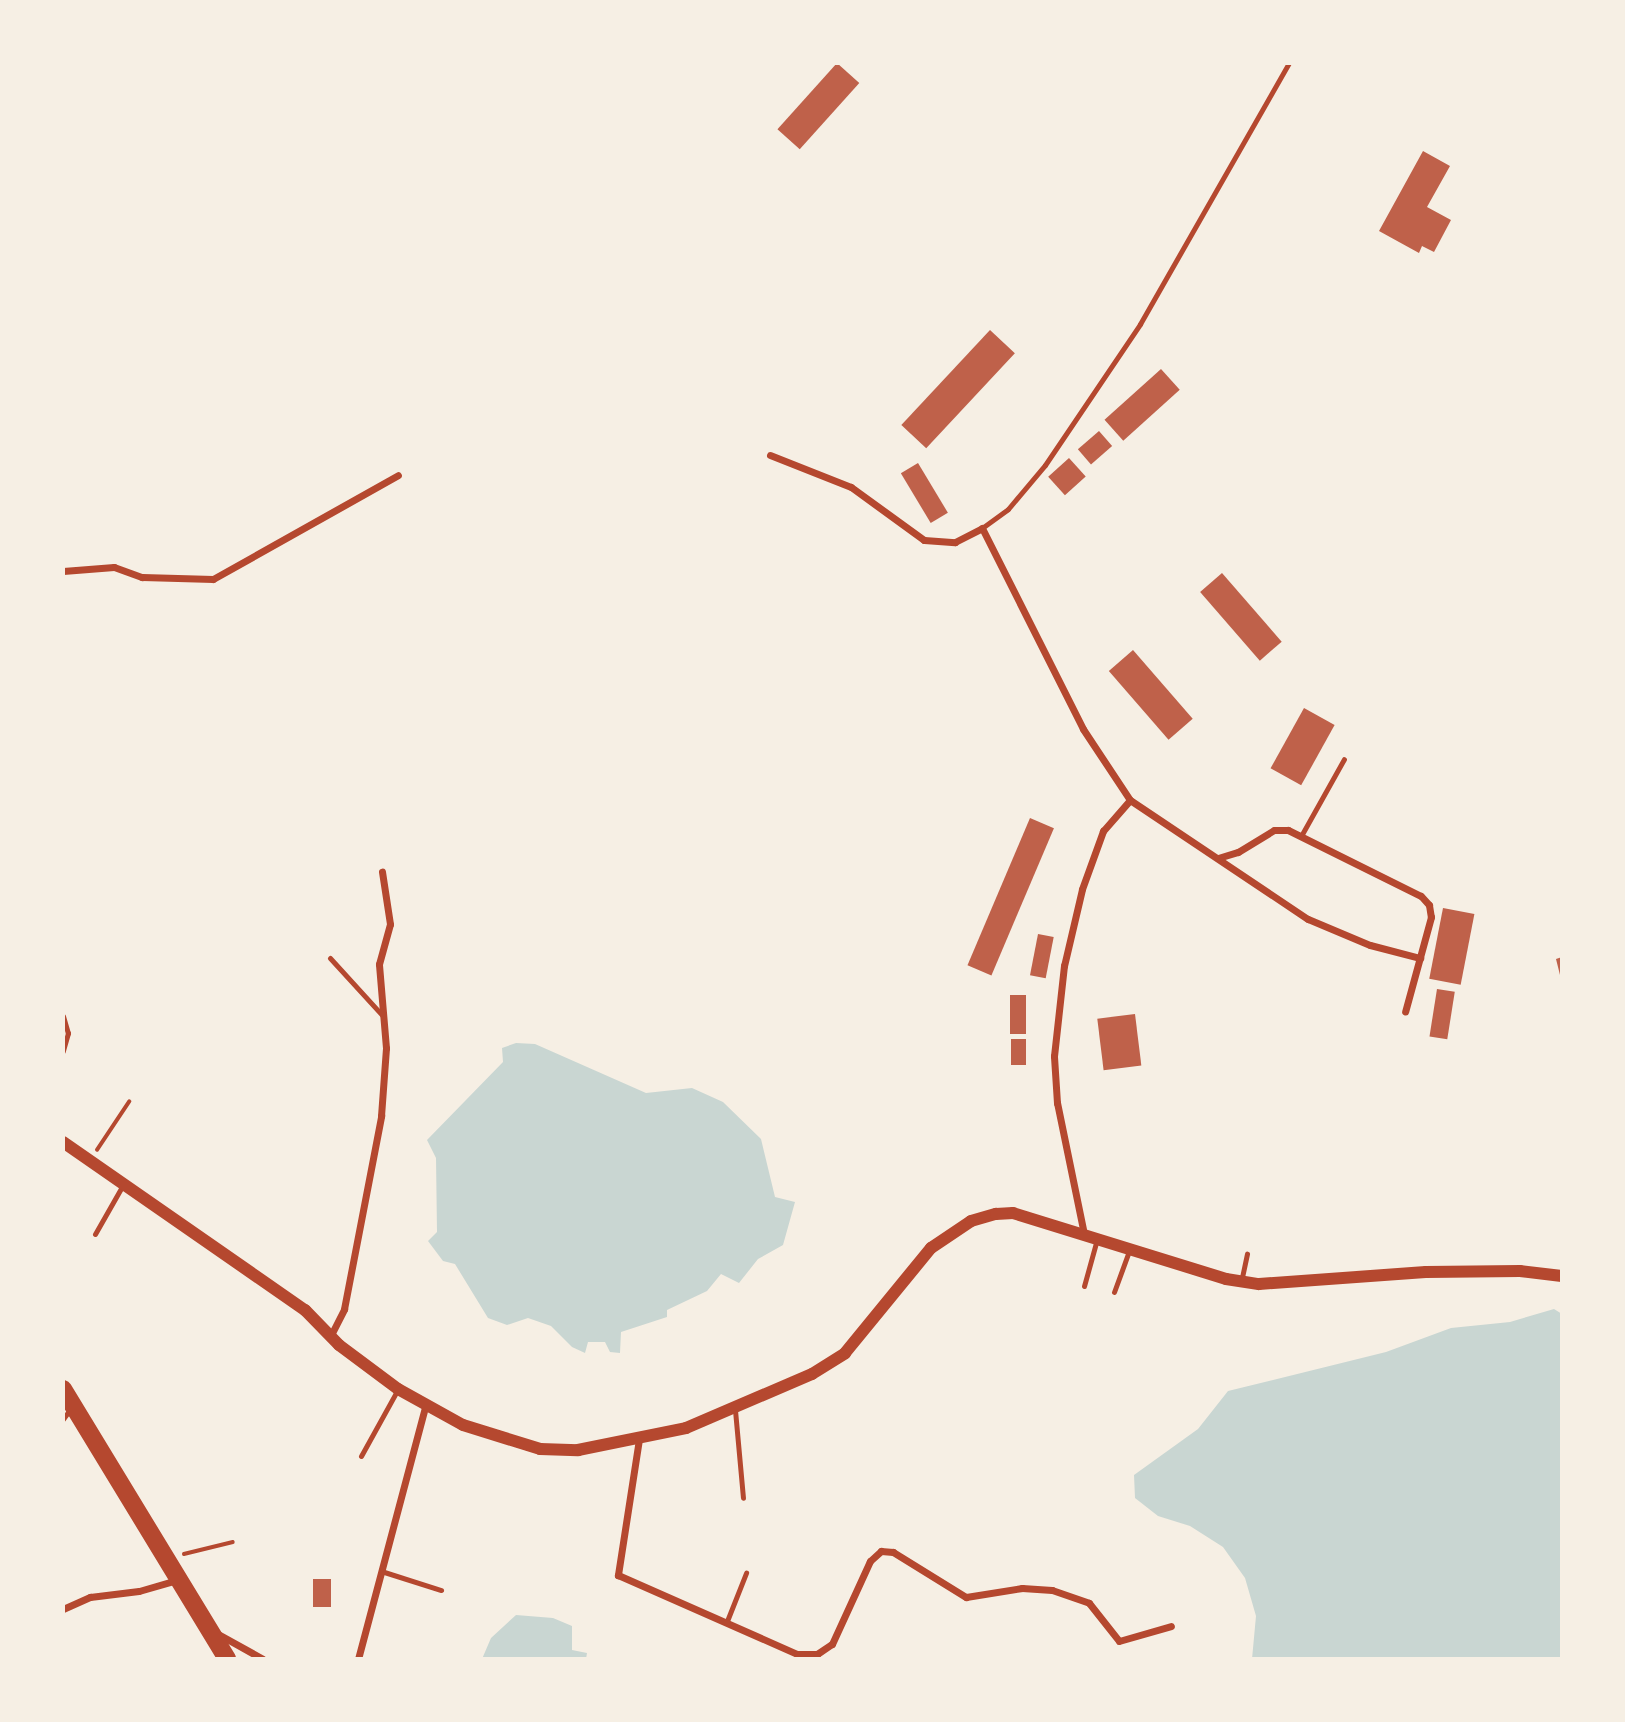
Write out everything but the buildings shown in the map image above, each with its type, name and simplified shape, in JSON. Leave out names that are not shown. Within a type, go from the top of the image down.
[{"type":"highway","points":[[63,1389],[68,1412],[228,1659]]},
{"type":"street","points":[[770,455],[851,487],[924,540],[956,542],[982,528],[1083,729],[1130,800],[1308,919],[1370,945],[1420,958]]},
{"type":"street","points":[[63,571],[114,567],[142,578],[213,579],[398,475]]},
{"type":"street","points":[[1084,1234],[1057,1103],[1054,1056],[1064,966],[1083,889],[1103,831],[1130,800]]},
{"type":"street","points":[[1218,858],[1238,852],[1274,830],[1301,836],[1421,896],[1429,905],[1431,917],[1405,1012]]},
{"type":"street","points":[[331,1335],[344,1310],[381,1116],[386,1048],[379,964],[390,909],[382,872]]},
{"type":"street","points":[[63,1142],[305,1310],[331,1335],[398,1389],[463,1425],[540,1449],[578,1450],[639,1439],[735,1410],[812,1374],[845,1353],[931,1248],[971,1221],[1013,1213],[1084,1234],[1129,1251],[1241,1282],[1426,1272],[1520,1271],[1562,1276]]},
{"type":"street","points":[[358,1659],[426,1404]]},
{"type":"street","points":[[639,1439],[618,1575],[797,1654],[817,1654],[832,1644],[870,1561],[881,1550],[893,1552],[966,1597],[1022,1588],[1052,1590],[1089,1603],[1119,1641],[1171,1626]]},
{"type":"street","points":[[63,1609],[90,1598],[139,1591],[177,1580]]},
{"type":"street","points":[[207,1628],[263,1659]]},
{"type":"lane","points":[[982,528],[1008,509],[1045,465],[1140,324],[1289,63]]},
{"type":"lane","points":[[1301,836],[1344,759]]},
{"type":"lane","points":[[330,958],[382,1015]]},
{"type":"lane","points":[[63,1016],[68,1033],[63,1051]]},
{"type":"lane","points":[[95,1234],[123,1185]]},
{"type":"lane","points":[[1084,1286],[1097,1239]]},
{"type":"lane","points":[[1114,1292],[1129,1251]]},
{"type":"lane","points":[[1241,1282],[1247,1254]]},
{"type":"lane","points":[[361,1456],[398,1389]]},
{"type":"lane","points":[[735,1410],[743,1497]]},
{"type":"lane","points":[[381,1571],[441,1590]]},
{"type":"lane","points":[[727,1621],[747,1573]]},
{"type":"path","points":[[90,1160],[129,1102]]},
{"type":"path","points":[[165,1559],[233,1542]]},
{"type":"shaded area","points":[[516,1043],[535,1044],[646,1093],[692,1088],[723,1102],[761,1139],[775,1197],[795,1202],[783,1245],[758,1259],[739,1283],[721,1274],[707,1291],[667,1310],[667,1317],[621,1332],[620,1353],[610,1352],[605,1342],[588,1342],[585,1353],[572,1347],[551,1326],[528,1318],[507,1325],[488,1318],[455,1264],[443,1261],[428,1241],[437,1232],[436,1158],[427,1140],[503,1062],[502,1048]]},
{"type":"shaded area","points":[[1554,1309],[1562,1314],[1562,1659],[1252,1659],[1256,1616],[1245,1578],[1223,1547],[1190,1526],[1158,1516],[1135,1498],[1134,1475],[1198,1429],[1228,1391],[1386,1352],[1451,1328],[1510,1322]]},
{"type":"shaded area","points":[[516,1615],[553,1618],[572,1626],[572,1650],[587,1653],[586,1659],[482,1659],[491,1638]]}]
